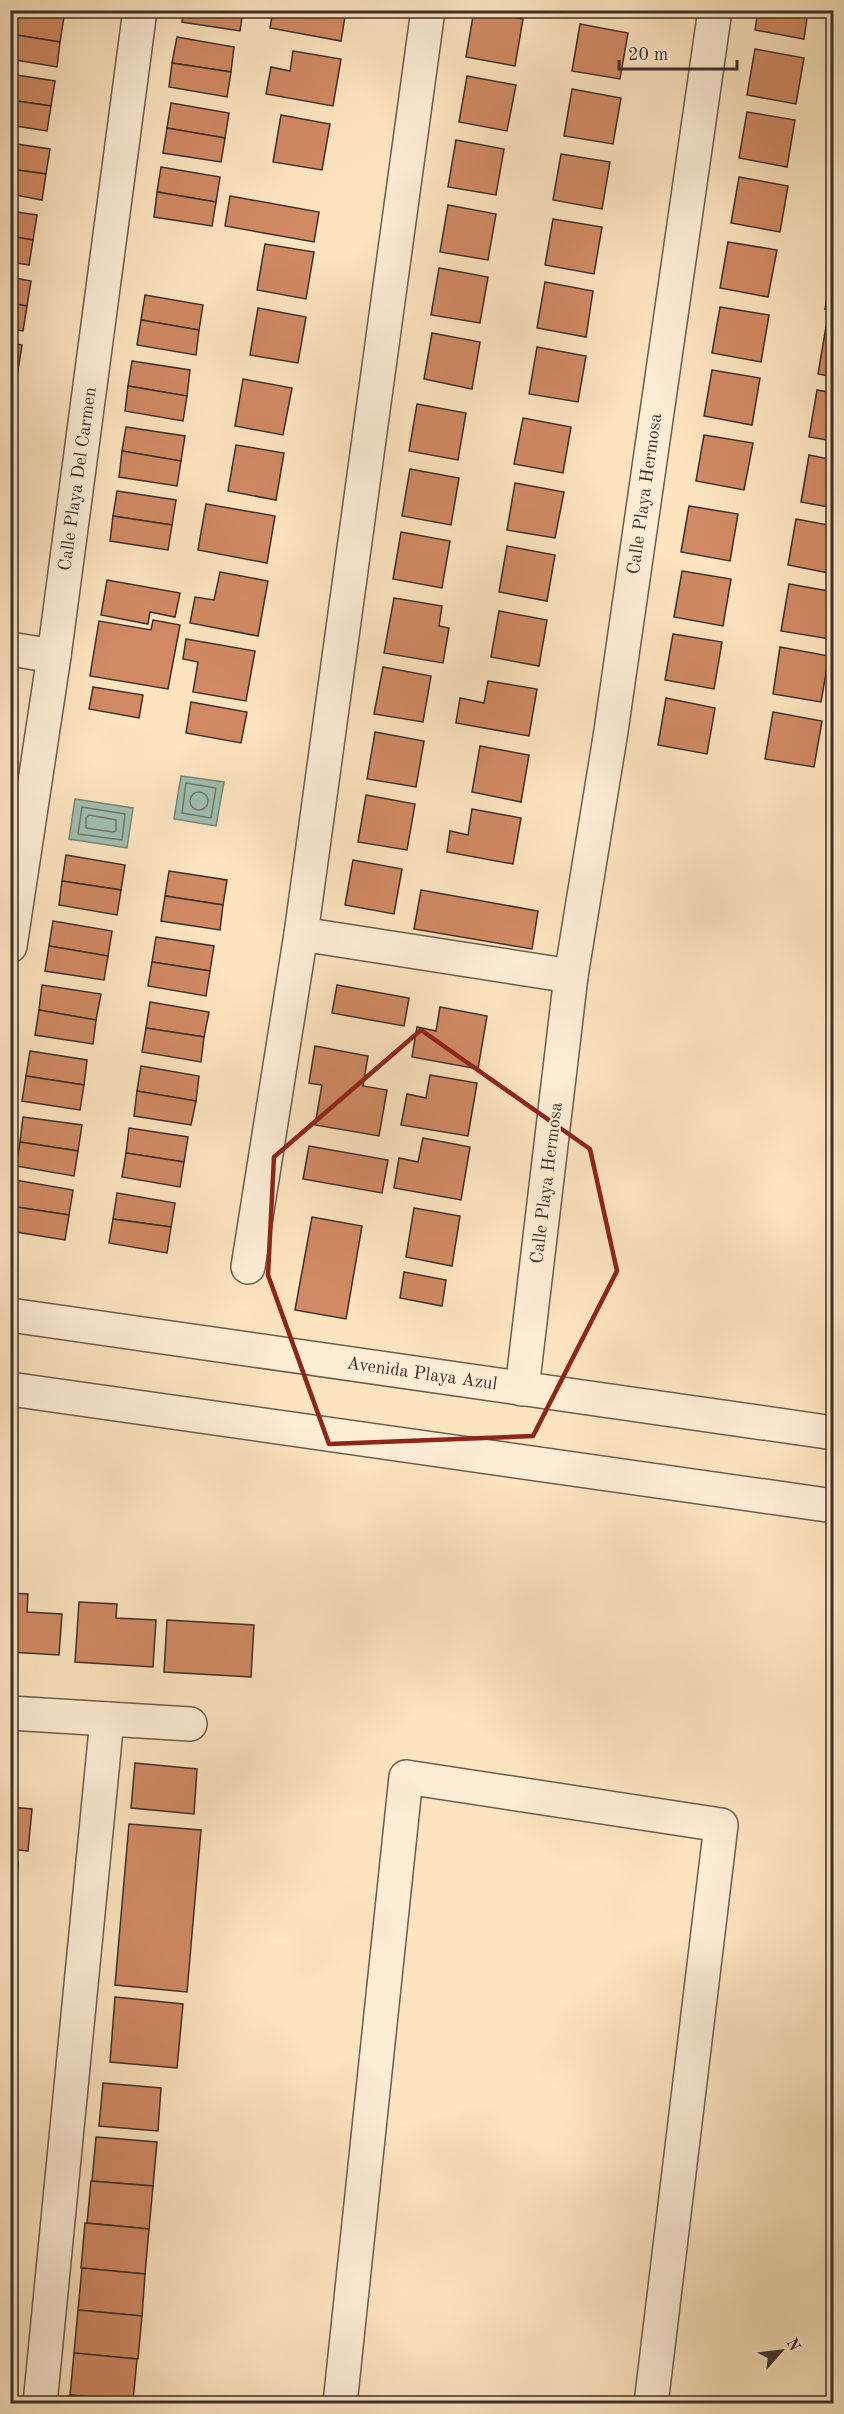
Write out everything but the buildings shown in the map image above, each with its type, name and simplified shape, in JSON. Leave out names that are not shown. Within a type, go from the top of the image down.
[{"type":"street","name":"Calle Playa Del Carmen","points":[[10,946],[54,656],[140,10]]},
{"type":"street","points":[[248,1267],[301,934],[428,10]]},
{"type":"street","name":"Calle Playa Hermosa","points":[[522,1389],[571,976],[611,731],[715,10]]},
{"type":"street","points":[[10,650],[54,656]]},
{"type":"street","points":[[301,934],[571,976]]},
{"type":"street","name":"Avenida Playa Azul","points":[[10,1316],[834,1433]]},
{"type":"street","points":[[10,1389],[834,1506]]},
{"type":"street","points":[[10,1713],[190,1724]]},
{"type":"street","points":[[40,2403],[107,1719]]},
{"type":"street","points":[[340,2403],[406,1777],[721,1826],[651,2403]]},
{"type":"highlighted area","points":[[421,1030],[590,1149],[617,1271],[533,1436],[329,1444],[268,1275],[274,1157]]},
{"type":"water","points":[[181,776],[224,782],[216,826],[174,819]]},
{"type":"water","points":[[75,799],[133,808],[127,848],[69,839]]}]
